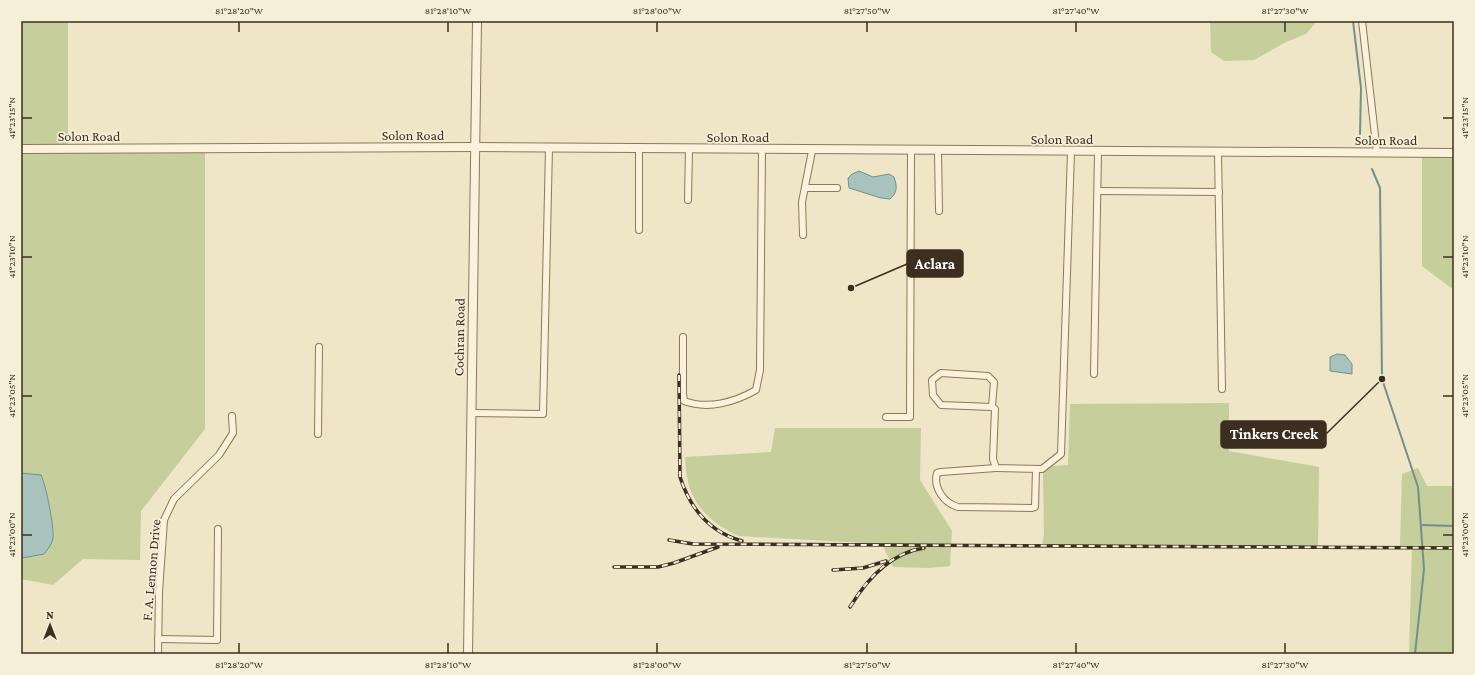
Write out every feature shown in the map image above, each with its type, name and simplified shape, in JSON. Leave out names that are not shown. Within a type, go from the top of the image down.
[{"type":"street","name":"Cochran Road","points":[[468,654],[477,21]]},
{"type":"street","points":[[1362,21],[1377,153]]},
{"type":"street","name":"Solon Road","points":[[21,149],[475,147],[812,151],[1454,153]]},
{"type":"street","points":[[471,414],[543,414],[549,148]]},
{"type":"street","points":[[639,149],[639,230]]},
{"type":"street","points":[[688,200],[689,149]]},
{"type":"street","points":[[683,337],[684,401],[709,405],[719,404],[756,390],[760,370],[762,150]]},
{"type":"street","points":[[803,235],[802,202],[812,151]]},
{"type":"street","points":[[886,418],[910,418],[910,151]]},
{"type":"street","points":[[938,151],[939,211]]},
{"type":"street","points":[[1036,469],[1035,507],[1032,508],[958,507],[948,505],[941,496],[937,486],[936,477],[937,474],[941,472],[996,468],[1042,469],[1061,454],[1071,152]]},
{"type":"street","points":[[1094,374],[1098,152]]},
{"type":"street","points":[[1218,153],[1222,389]]},
{"type":"street","points":[[805,188],[837,188]]},
{"type":"street","points":[[1098,191],[1218,192]]},
{"type":"street","points":[[318,434],[319,347]]},
{"type":"street","points":[[992,407],[941,405],[933,395],[932,380],[941,373],[988,376],[994,382],[992,407],[995,410],[993,459],[996,468]]},
{"type":"street","name":"F. A. Lennon Drive","points":[[158,654],[159,592],[164,520],[174,499],[219,455],[233,433],[232,416]]},
{"type":"street","points":[[158,639],[216,640],[218,530]]},
{"type":"green space","points":[[21,21],[68,21],[68,149],[205,148],[205,429],[141,511],[140,560],[83,559],[53,585],[21,579],[21,557],[44,554],[29,473],[21,473]]},
{"type":"green space","points":[[1210,21],[1317,21],[1306,34],[1286,42],[1254,60],[1224,61],[1211,52]]},
{"type":"green space","points":[[1422,153],[1454,153],[1454,290],[1422,266]]},
{"type":"green space","points":[[1229,403],[1229,451],[1319,467],[1318,547],[1042,545],[1044,534],[1043,473],[1052,466],[1068,465],[1070,404]]},
{"type":"green space","points":[[775,428],[921,428],[920,480],[952,531],[950,566],[929,568],[893,567],[882,544],[738,536],[715,522],[698,505],[693,495],[686,471],[685,457],[771,452]]},
{"type":"green space","points":[[1418,468],[1427,486],[1454,486],[1454,654],[1409,654],[1412,548],[1400,547],[1402,474]]},
{"type":"water","points":[[859,171],[873,177],[889,174],[894,177],[896,191],[890,199],[881,198],[849,188],[848,178],[852,174]]},
{"type":"water","points":[[1337,354],[1345,355],[1352,364],[1352,374],[1330,371],[1330,357]]},
{"type":"water","points":[[21,473],[41,475],[51,515],[53,532],[50,546],[44,554],[22,558]]},
{"type":"waterway","points":[[1353,21],[1361,88],[1360,134]]},
{"type":"waterway","points":[[1372,169],[1380,188],[1382,379],[1418,487],[1424,569],[1415,654]]},
{"type":"waterway","points":[[1421,525],[1454,526]]},
{"type":"railway","points":[[679,375],[680,477],[684,488],[689,499],[702,517],[720,532],[742,541]]},
{"type":"railway","points":[[669,540],[693,544],[1454,548]]},
{"type":"railway","points":[[614,567],[658,567],[674,563],[718,547]]},
{"type":"railway","points":[[850,607],[872,577],[890,561],[900,555],[924,548]]},
{"type":"railway","points":[[833,570],[863,568],[886,561]]},
{"type":"place","name":"Aclara","points":[[851,288]]},
{"type":"place","name":"Tinkers Creek","points":[[1382,379]]}]
